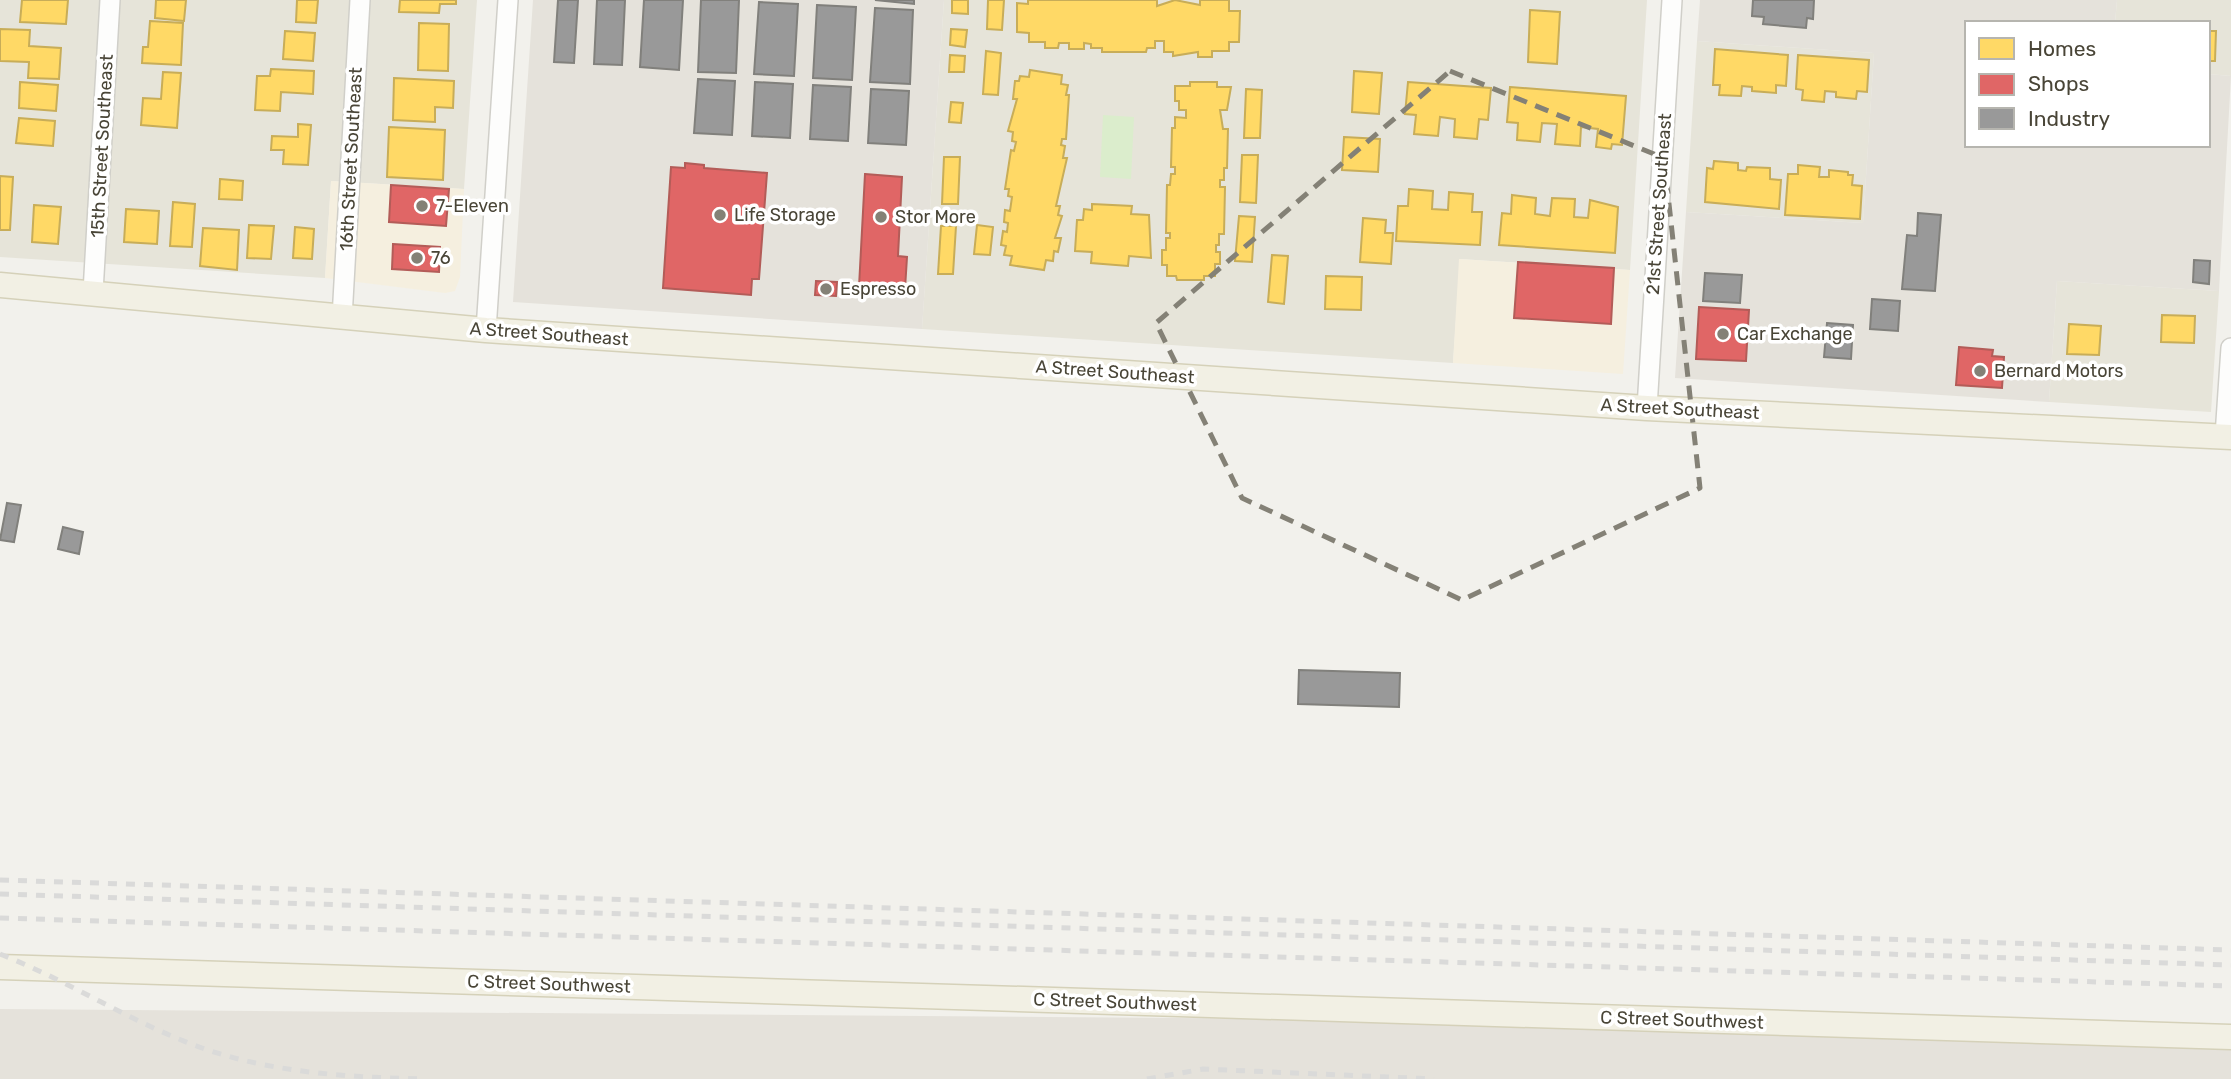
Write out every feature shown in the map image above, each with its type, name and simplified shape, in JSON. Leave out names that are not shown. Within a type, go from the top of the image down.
[{"type":"main road","name":"A Street Southeast","points":[[0,285],[486,330],[1647,408],[2228,437]]},
{"type":"main road","name":"C Street Southwest","points":[[0,967],[2231,1037]]},
{"type":"street","name":"15th Street Southeast","points":[[93,292],[110,0]]},
{"type":"street","name":"16th Street Southeast","points":[[342,318],[360,0]]},
{"type":"street","points":[[486,330],[508,0]]},
{"type":"street","name":"21st Street Southeast","points":[[1647,408],[1672,0]]},
{"type":"street","points":[[2228,437],[2231,348]]},
{"type":"highlighted area","points":[[1450,71],[1664,158],[1700,488],[1462,600],[1242,498],[1156,323]]},
{"type":"shaded area","points":[[0,0],[477,0],[464,189],[331,181],[325,278],[0,257]]},
{"type":"shaded area","points":[[533,0],[944,0],[922,329],[513,302]]},
{"type":"shaded area","points":[[944,0],[1647,0],[1630,270],[1460,259],[1453,363],[922,329]]},
{"type":"shaded area","points":[[1700,0],[2117,0],[2115,21],[1965,21],[1965,147],[2210,147],[2210,74],[2231,76],[2219,291],[2057,281],[2049,402],[1675,378],[1686,212],[1863,223],[1874,53],[1697,41]]},
{"type":"shaded area","points":[[2117,0],[2231,0],[2231,76],[2210,74],[2210,21],[2115,21]]},
{"type":"shaded area","points":[[1697,41],[1874,53],[1863,223],[1686,212]]},
{"type":"shaded area","points":[[331,181],[464,189],[460,277],[455,291],[445,293],[325,278]]},
{"type":"shaded area","points":[[1459,259],[1630,270],[1623,374],[1453,363]]},
{"type":"shaded area","points":[[2057,281],[2219,291],[2211,412],[2049,402]]},
{"type":"shaded area","points":[[0,1009],[2231,1026],[2231,1079],[0,1079]]},
{"type":"green space","points":[[1103,115],[1134,117],[1131,179],[1100,177]]},
{"type":"building: Homes","points":[[22,0],[68,0],[66,24],[20,22]]},
{"type":"building: Homes","points":[[156,0],[186,0],[184,21],[155,18]]},
{"type":"building: Homes","points":[[297,0],[318,0],[316,23],[296,22]]},
{"type":"building: Homes","points":[[400,0],[456,0],[456,4],[440,4],[439,13],[399,12]]},
{"type":"building: Homes","points":[[952,0],[968,0],[968,14],[952,13]]},
{"type":"building: Homes","points":[[988,0],[1004,0],[1002,30],[987,29]]},
{"type":"building: Homes","points":[[1028,0],[1157,0],[1157,6],[1175,0],[1200,5],[1200,0],[1229,0],[1229,11],[1240,11],[1239,42],[1229,42],[1229,51],[1212,51],[1212,57],[1198,57],[1198,52],[1173,56],[1173,52],[1164,52],[1164,41],[1155,41],[1155,48],[1147,48],[1146,52],[1102,52],[1102,48],[1091,48],[1091,44],[1084,43],[1084,49],[1069,49],[1069,43],[1059,43],[1058,48],[1045,48],[1045,42],[1029,42],[1029,33],[1017,32],[1017,3],[1028,4]]},
{"type":"building: Homes","points":[[1530,10],[1560,12],[1557,64],[1528,62]]},
{"type":"building: Homes","points":[[150,21],[183,23],[181,65],[142,63],[143,47],[148,47]]},
{"type":"building: Homes","points":[[419,23],[449,24],[448,71],[418,70]]},
{"type":"building: Homes","points":[[0,29],[30,30],[29,46],[61,48],[59,79],[28,78],[29,62],[0,61]]},
{"type":"building: Homes","points":[[951,29],[967,30],[965,47],[950,45]]},
{"type":"building: Homes","points":[[285,31],[315,33],[313,61],[283,59]]},
{"type":"building: Homes","points":[[2210,31],[2216,31],[2215,61],[2210,61]]},
{"type":"building: Homes","points":[[1715,49],[1788,55],[1786,86],[1776,85],[1776,93],[1752,91],[1752,87],[1742,86],[1741,96],[1719,95],[1720,85],[1713,85]]},
{"type":"building: Homes","points":[[986,51],[1001,53],[998,95],[983,94]]},
{"type":"building: Homes","points":[[950,55],[965,56],[964,72],[949,72]]},
{"type":"building: Homes","points":[[1798,55],[1869,60],[1867,92],[1857,91],[1856,99],[1836,97],[1836,92],[1825,91],[1824,102],[1802,100],[1803,90],[1796,89]]},
{"type":"building: Homes","points":[[271,69],[314,71],[313,94],[281,92],[280,111],[255,110],[257,76],[270,76]]},
{"type":"building: Homes","points":[[1030,70],[1062,75],[1061,84],[1068,85],[1066,95],[1069,95],[1066,139],[1062,139],[1061,145],[1065,146],[1063,158],[1067,158],[1056,206],[1060,206],[1058,215],[1062,216],[1055,238],[1061,238],[1058,252],[1054,251],[1053,261],[1046,260],[1044,270],[1010,265],[1012,256],[1004,255],[1006,246],[1001,245],[1003,231],[1007,232],[1005,210],[1010,211],[1012,197],[1008,196],[1009,189],[1005,189],[1011,150],[1014,151],[1016,142],[1012,141],[1013,132],[1008,131],[1017,99],[1013,99],[1015,81],[1019,81],[1020,76],[1029,77]]},
{"type":"building: Homes","points":[[1354,71],[1382,73],[1379,114],[1352,112]]},
{"type":"building: Homes","points":[[163,72],[181,73],[177,128],[141,125],[143,98],[161,99]]},
{"type":"building: Homes","points":[[394,78],[454,81],[453,108],[435,107],[435,122],[393,120]]},
{"type":"building: Homes","points":[[20,82],[58,85],[56,111],[19,108]]},
{"type":"building: Homes","points":[[1190,82],[1217,82],[1217,87],[1231,87],[1227,110],[1220,110],[1223,129],[1228,129],[1227,168],[1224,168],[1224,180],[1220,180],[1220,187],[1225,187],[1224,234],[1219,234],[1219,245],[1216,245],[1216,252],[1220,252],[1220,264],[1215,264],[1215,276],[1204,276],[1204,280],[1177,280],[1176,276],[1167,276],[1167,265],[1162,265],[1162,250],[1166,250],[1166,238],[1170,238],[1170,233],[1166,233],[1167,185],[1170,185],[1171,174],[1175,174],[1175,167],[1171,167],[1172,128],[1175,128],[1175,117],[1186,118],[1186,110],[1179,110],[1179,101],[1175,101],[1175,86],[1190,86]]},
{"type":"building: Homes","points":[[1408,82],[1491,88],[1488,120],[1479,119],[1477,139],[1454,137],[1455,119],[1440,117],[1438,136],[1414,134],[1416,115],[1405,114]]},
{"type":"building: Homes","points":[[1510,87],[1626,96],[1622,145],[1612,144],[1611,149],[1596,147],[1598,129],[1581,127],[1580,146],[1555,144],[1557,124],[1542,123],[1540,142],[1517,140],[1518,123],[1507,122]]},
{"type":"building: Homes","points":[[1246,89],[1262,90],[1260,138],[1244,138]]},
{"type":"building: Homes","points":[[951,102],[963,103],[961,123],[949,122]]},
{"type":"building: Homes","points":[[19,118],[55,121],[53,146],[16,143]]},
{"type":"building: Homes","points":[[298,124],[311,125],[308,165],[283,164],[284,150],[271,150],[272,136],[298,137]]},
{"type":"building: Homes","points":[[389,127],[445,130],[443,180],[387,177]]},
{"type":"building: Homes","points":[[1344,137],[1380,139],[1378,172],[1342,170]]},
{"type":"building: Homes","points":[[1242,155],[1258,155],[1256,203],[1240,202]]},
{"type":"building: Homes","points":[[944,157],[960,157],[958,204],[942,204]]},
{"type":"building: Homes","points":[[1714,161],[1738,163],[1738,170],[1746,171],[1747,167],[1770,168],[1770,179],[1781,180],[1779,209],[1705,202],[1707,168],[1713,169]]},
{"type":"building: Homes","points":[[1798,165],[1820,167],[1819,177],[1829,177],[1829,170],[1853,175],[1852,185],[1862,186],[1860,219],[1785,215],[1788,174],[1798,174]]},
{"type":"building: Homes","points":[[0,176],[13,177],[10,230],[0,230]]},
{"type":"building: Homes","points":[[220,179],[243,181],[242,200],[219,199]]},
{"type":"building: Homes","points":[[1409,189],[1433,191],[1432,209],[1448,210],[1449,192],[1473,194],[1472,212],[1482,212],[1480,245],[1396,241],[1398,206],[1408,206]]},
{"type":"building: Homes","points":[[1512,195],[1536,198],[1535,214],[1550,216],[1552,198],[1575,199],[1574,217],[1588,218],[1590,200],[1618,207],[1615,253],[1499,245],[1502,213],[1511,214]]},
{"type":"building: Homes","points":[[173,202],[195,204],[192,247],[170,246]]},
{"type":"building: Homes","points":[[1092,204],[1132,206],[1131,214],[1149,215],[1151,258],[1129,256],[1128,266],[1091,263],[1092,252],[1075,251],[1077,220],[1083,220],[1084,209],[1092,210]]},
{"type":"building: Homes","points":[[34,205],[61,207],[58,244],[32,242]]},
{"type":"building: Homes","points":[[126,209],[159,211],[157,244],[124,242]]},
{"type":"building: Homes","points":[[1239,216],[1255,217],[1252,262],[1235,261]]},
{"type":"building: Homes","points":[[1363,218],[1386,220],[1385,233],[1393,233],[1391,264],[1360,262]]},
{"type":"building: Homes","points":[[249,225],[274,226],[271,259],[247,258]]},
{"type":"building: Homes","points":[[977,225],[993,227],[990,255],[974,254]]},
{"type":"building: Homes","points":[[941,226],[956,226],[953,274],[938,274]]},
{"type":"building: Homes","points":[[295,227],[314,229],[312,259],[293,258]]},
{"type":"building: Homes","points":[[203,228],[239,230],[237,270],[200,266]]},
{"type":"building: Homes","points":[[1272,255],[1288,256],[1284,304],[1268,302]]},
{"type":"building: Homes","points":[[1326,276],[1362,277],[1361,310],[1325,309]]},
{"type":"building: Homes","points":[[2162,315],[2195,316],[2194,343],[2161,342]]},
{"type":"building: Homes","points":[[2069,324],[2101,326],[2099,355],[2067,354]]},
{"type":"building: Shops","points":[[685,163],[704,165],[704,168],[767,173],[759,279],[752,279],[751,295],[663,288],[671,167],[685,168]]},
{"type":"building: Shops","name":"Stor More","points":[[865,174],[902,177],[898,256],[907,257],[905,289],[859,287]]},
{"type":"building: Shops","points":[[391,185],[449,189],[446,226],[389,222]]},
{"type":"building: Shops","points":[[393,244],[440,247],[439,272],[392,269]]},
{"type":"building: Shops","points":[[1518,262],[1614,268],[1611,324],[1514,318]]},
{"type":"building: Shops","name":"Espresso","points":[[816,281],[837,282],[836,296],[815,295]]},
{"type":"building: Shops","name":"Car Exchange","points":[[1699,307],[1749,310],[1746,361],[1696,359]]},
{"type":"building: Shops","name":"Bernard Motors","points":[[1959,347],[1993,350],[1992,356],[2004,357],[2002,388],[1956,385]]},
{"type":"building: Industry","points":[[558,0],[578,0],[574,63],[554,62]]},
{"type":"building: Industry","points":[[597,0],[625,0],[622,65],[594,64]]},
{"type":"building: Industry","points":[[644,0],[683,0],[679,70],[640,67]]},
{"type":"building: Industry","points":[[701,0],[739,0],[736,73],[698,72]]},
{"type":"building: Industry","points":[[875,0],[914,0],[914,4]]},
{"type":"building: Industry","points":[[1753,0],[1814,0],[1813,19],[1807,18],[1806,28],[1763,24],[1764,17],[1752,16]]},
{"type":"building: Industry","points":[[759,2],[798,4],[794,76],[754,74]]},
{"type":"building: Industry","points":[[817,5],[856,7],[852,80],[813,78]]},
{"type":"building: Industry","points":[[875,8],[913,10],[910,84],[870,82]]},
{"type":"building: Industry","points":[[698,79],[735,81],[732,135],[694,133]]},
{"type":"building: Industry","points":[[755,82],[793,84],[790,138],[752,136]]},
{"type":"building: Industry","points":[[813,85],[851,87],[848,141],[810,139]]},
{"type":"building: Industry","points":[[871,89],[909,91],[906,145],[868,143]]},
{"type":"building: Industry","points":[[1918,213],[1941,215],[1935,291],[1902,289],[1907,235],[1917,236]]},
{"type":"building: Industry","points":[[2194,260],[2210,261],[2209,284],[2193,282]]},
{"type":"building: Industry","points":[[1705,273],[1742,275],[1740,303],[1703,301]]},
{"type":"building: Industry","points":[[1872,299],[1900,301],[1898,331],[1870,329]]},
{"type":"building: Industry","points":[[1827,323],[1853,325],[1851,359],[1824,357]]},
{"type":"building: Industry","points":[[7,503],[21,505],[14,542],[0,540]]},
{"type":"building: Industry","points":[[63,527],[83,532],[79,554],[58,549]]},
{"type":"building: Industry","points":[[1299,670],[1400,673],[1399,707],[1298,704]]},
{"type":"railway","points":[[0,880],[2231,950]]},
{"type":"railway","points":[[0,894],[2231,965]]},
{"type":"railway","points":[[0,918],[2231,986]]},
{"type":"railway","points":[[0,954],[151,1027],[229,1056],[311,1072],[422,1079]]},
{"type":"railway","points":[[1147,1079],[1203,1069],[1434,1079]]},
{"type":"place","name":"7-Eleven","points":[[422,206]]},
{"type":"place","name":"Life Storage","points":[[720,215]]},
{"type":"place","name":"Stor More","points":[[881,217]]},
{"type":"place","name":"76","points":[[417,258]]},
{"type":"place","name":"Espresso","points":[[826,289]]},
{"type":"place","name":"Car Exchange","points":[[1723,334]]},
{"type":"place","name":"Bernard Motors","points":[[1980,371]]}]
